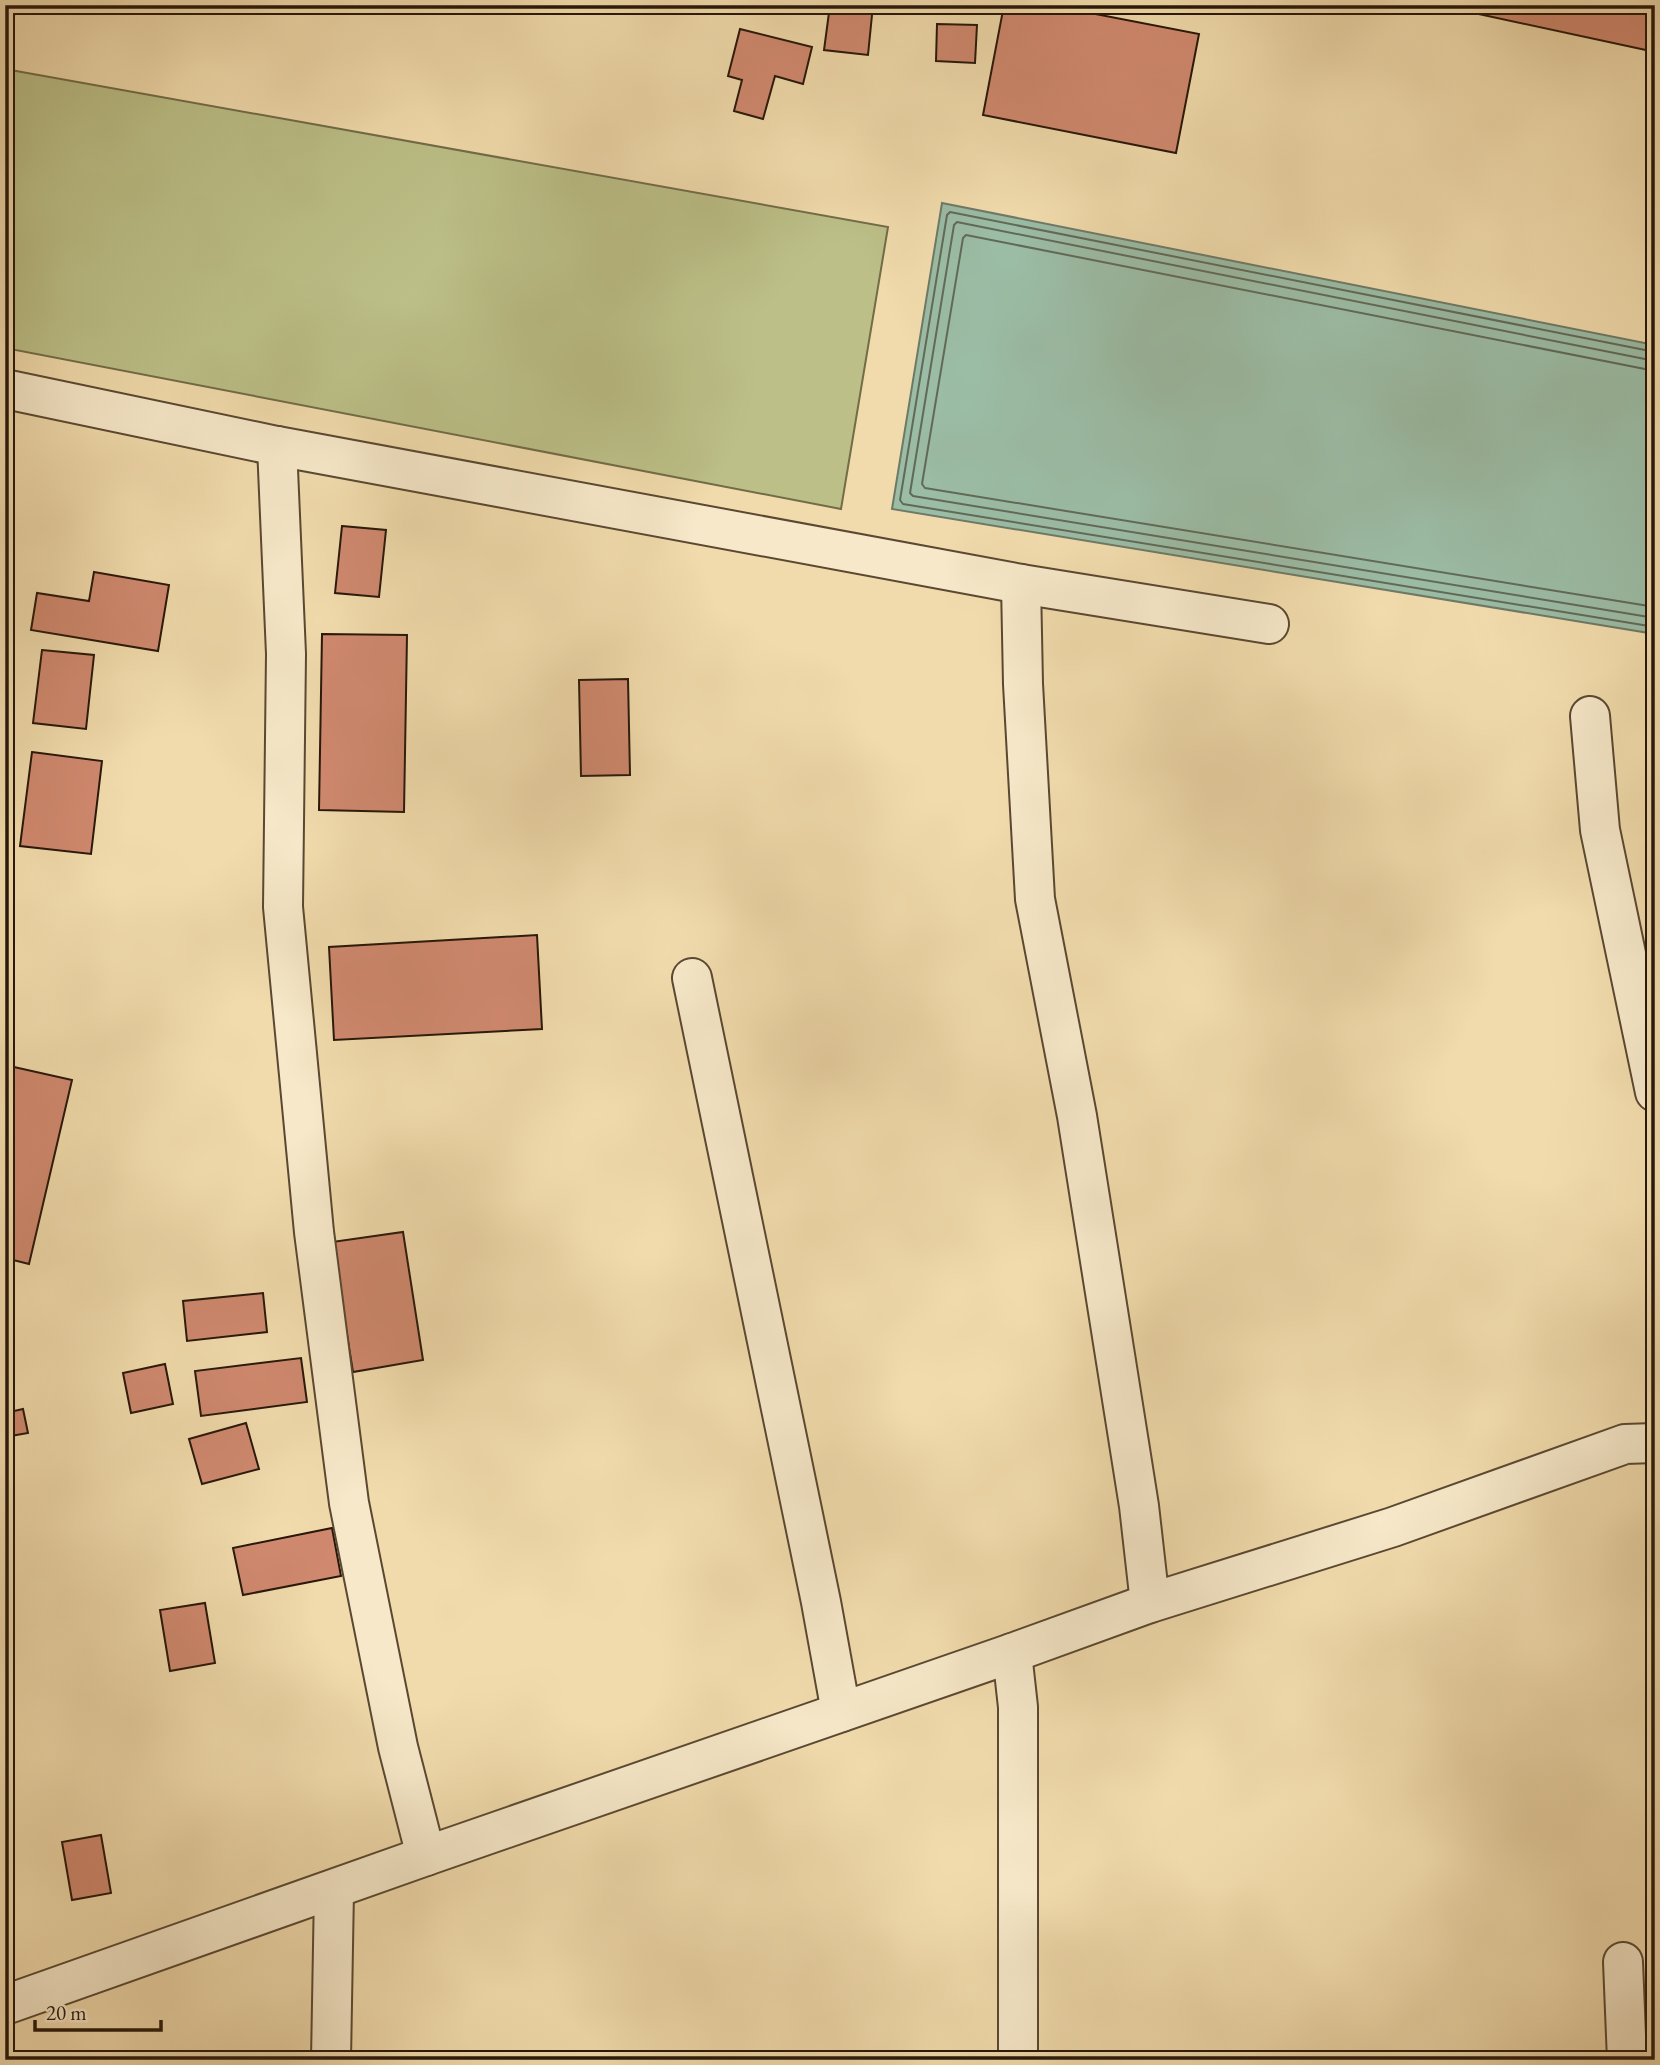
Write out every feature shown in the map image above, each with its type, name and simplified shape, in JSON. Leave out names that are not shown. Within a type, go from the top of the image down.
[{"type":"street","points":[[5,389],[276,446],[1021,584],[1269,624]]},
{"type":"street","points":[[276,446],[286,654],[284,906],[314,1232],[349,1503],[398,1747],[426,1856]]},
{"type":"street","points":[[1021,584],[1023,684],[1035,899],[1081,1142],[1139,1506],[1150,1603]]},
{"type":"street","points":[[1590,716],[1600,830],[1655,1092]]},
{"type":"street","points":[[692,978],[821,1602],[841,1712]]},
{"type":"street","points":[[5,2005],[1150,1603],[1393,1527],[1626,1444],[1655,1443]]},
{"type":"street","points":[[1012,1653],[1018,1707],[1018,2060]]},
{"type":"street","points":[[331,2060],[334,1890]]},
{"type":"street","points":[[1623,1962],[1627,2060]]},
{"type":"green space","points":[[5,5],[16,5],[5,68]]},
{"type":"green space","points":[[5,69],[888,227],[841,509],[5,348]]},
{"type":"water","points":[[942,203],[1655,345],[1655,634],[892,509]]},
{"type":"building","points":[[830,5],[873,5],[868,55],[824,50]]},
{"type":"building","points":[[1004,5],[1049,5],[1199,34],[1176,153],[983,115]]},
{"type":"building","points":[[1437,5],[1655,5],[1655,52]]},
{"type":"building","points":[[937,24],[977,25],[975,63],[936,61]]},
{"type":"building","points":[[740,29],[812,47],[803,84],[775,76],[763,119],[734,111],[742,80],[728,76]]},
{"type":"building","points":[[342,526],[386,530],[379,597],[335,593]]},
{"type":"building","points":[[94,572],[169,585],[158,651],[31,630],[37,593],[89,601]]},
{"type":"building","points":[[322,634],[407,635],[404,812],[319,810]]},
{"type":"building","points":[[42,650],[94,655],[86,729],[33,723]]},
{"type":"building","points":[[628,679],[630,775],[581,776],[579,680]]},
{"type":"building","points":[[32,752],[102,761],[91,854],[20,846]]},
{"type":"building","points":[[537,935],[542,1029],[334,1040],[329,947]]},
{"type":"building","points":[[5,1065],[72,1080],[29,1264],[5,1258]]},
{"type":"building","points":[[403,1232],[423,1360],[353,1372],[332,1242]]},
{"type":"building","points":[[263,1293],[267,1332],[187,1341],[183,1301]]},
{"type":"building","points":[[301,1358],[307,1402],[201,1416],[195,1371]]},
{"type":"building","points":[[165,1364],[173,1404],[131,1413],[123,1373]]},
{"type":"building","points":[[23,1409],[28,1433],[5,1437],[5,1413]]},
{"type":"building","points":[[246,1423],[259,1469],[202,1484],[189,1439]]},
{"type":"building","points":[[332,1528],[341,1576],[243,1595],[233,1548]]},
{"type":"building","points":[[205,1603],[215,1663],[170,1671],[160,1610]]},
{"type":"building","points":[[101,1835],[111,1893],[72,1900],[62,1842]]}]
